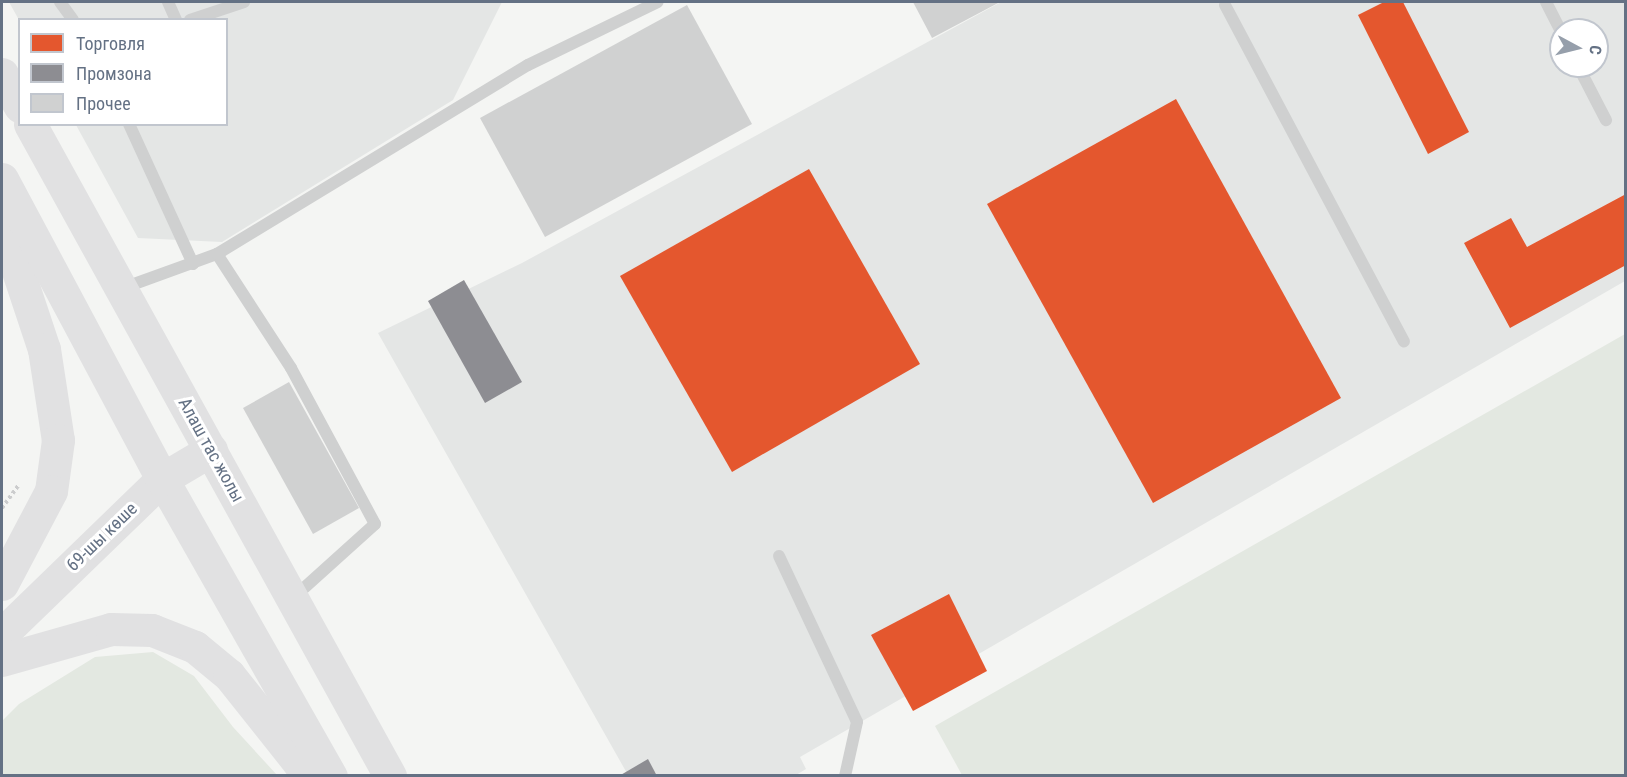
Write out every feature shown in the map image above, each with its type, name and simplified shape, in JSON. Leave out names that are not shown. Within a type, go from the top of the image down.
[{"type":"main road","points":[[2,74],[18,102]]},
{"type":"main road","name":"Алаш тас жолы","points":[[31,126],[123,288],[390,776]]},
{"type":"main road","points":[[2,180],[162,479],[331,776]]},
{"type":"main road","points":[[2,223],[44,349],[58,440],[51,492],[2,584]]},
{"type":"main road","name":"69-шы көше","points":[[2,634],[162,479],[211,450]]},
{"type":"main road","points":[[2,660],[111,629],[152,630],[195,647],[229,675],[299,763],[314,776]]},
{"type":"lane","points":[[60,2],[72,18]]},
{"type":"lane","points":[[168,2],[175,18]]},
{"type":"lane","points":[[196,18],[244,2]]},
{"type":"lane","points":[[123,288],[217,254],[528,65],[658,2]]},
{"type":"lane","points":[[1546,2],[1554,18]]},
{"type":"lane","points":[[1225,5],[1404,341]]},
{"type":"lane","points":[[1584,78],[1606,120]]},
{"type":"lane","points":[[130,126],[193,264]]},
{"type":"lane","points":[[217,254],[291,368],[375,524],[293,598]]},
{"type":"lane","points":[[779,556],[856,722],[845,776]]},
{"type":"shaded area","points":[[9,2],[502,2],[453,100],[222,242],[138,238],[77,126],[228,126],[228,18],[18,18]]},
{"type":"shaded area","points":[[1001,2],[1625,2],[1625,281],[800,757],[806,769],[796,775],[628,775],[378,333],[522,263]]},
{"type":"shaded area","points":[[1625,334],[1625,775],[962,775],[935,726]]},
{"type":"shaded area","points":[[153,652],[194,676],[233,727],[277,775],[2,775],[2,721],[19,704],[95,657]]},
{"type":"building: Торговля","points":[[1384,2],[1403,2],[1469,132],[1428,154],[1358,15]]},
{"type":"building: Торговля","points":[[1176,99],[1341,398],[1153,503],[987,204]]},
{"type":"building: Торговля","points":[[809,169],[920,364],[732,472],[620,276]]},
{"type":"building: Торговля","points":[[1626,194],[1626,265],[1510,328],[1464,243],[1511,218],[1527,247]]},
{"type":"building: Торговля","points":[[949,594],[987,671],[913,711],[871,635]]},
{"type":"building: Промзона","points":[[464,280],[522,382],[485,403],[428,301]]},
{"type":"building: Промзона","points":[[648,759],[657,776],[619,776]]},
{"type":"building: Прочее","points":[[913,2],[1000,2],[932,38]]},
{"type":"building: Прочее","points":[[687,5],[752,124],[545,237],[480,118]]},
{"type":"building: Прочее","points":[[289,382],[359,508],[313,534],[243,408]]}]
